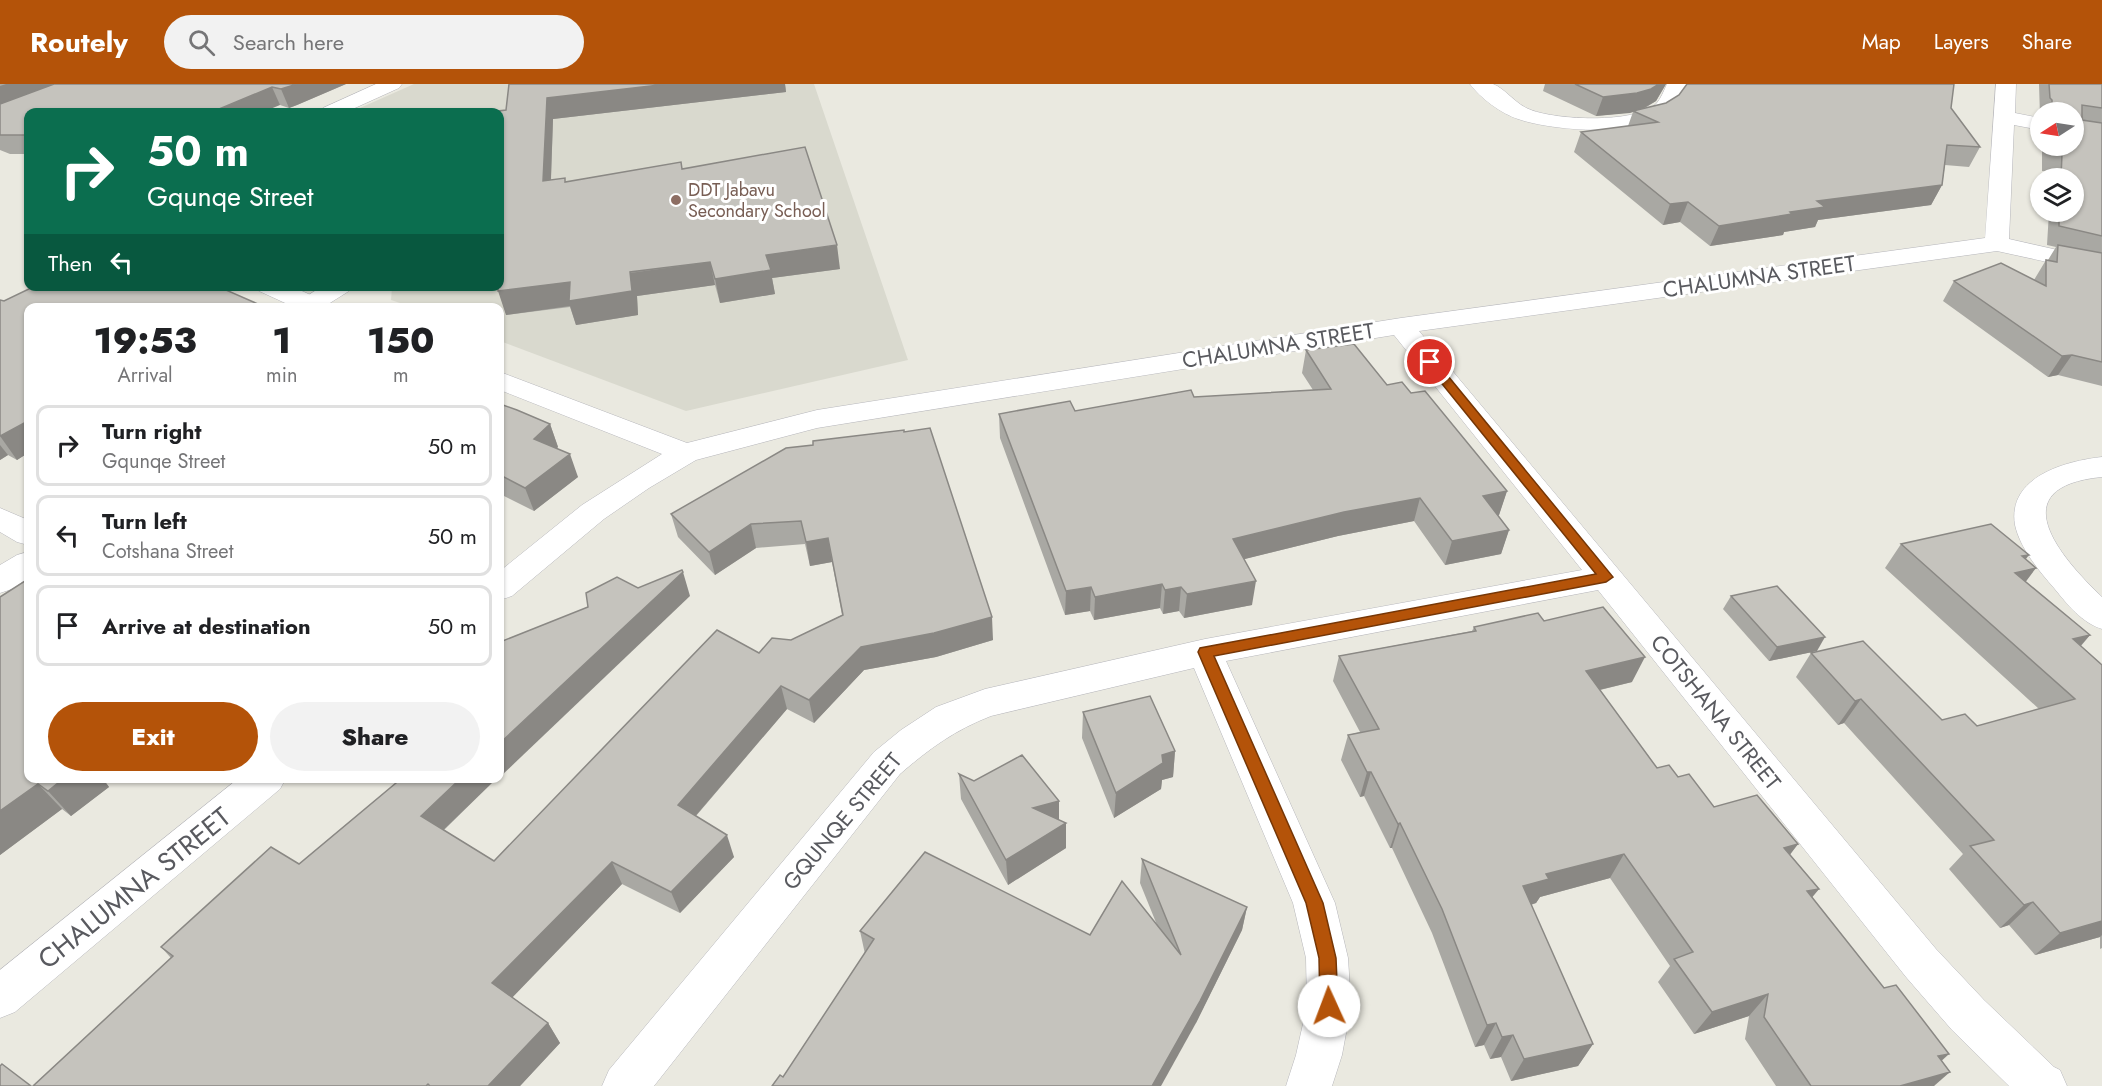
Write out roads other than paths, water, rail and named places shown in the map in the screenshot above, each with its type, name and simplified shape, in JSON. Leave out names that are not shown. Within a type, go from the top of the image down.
[{"type":"street","points":[[339,108],[392,84]]},
{"type":"street","points":[[1480,84],[1509,107],[1524,115],[1562,123],[1589,124],[1654,115],[1664,109],[1677,84]]},
{"type":"street","points":[[1997,244],[2006,84]]},
{"type":"street","points":[[2004,117],[2030,122]]},
{"type":"street","name":"CHALUMNA STREET","points":[[504,585],[593,512],[638,481],[686,453],[740,436],[817,418],[1401,326],[1997,244],[2102,267]]},
{"type":"street","points":[[280,291],[308,303]]},
{"type":"street","name":"COTSHANA STREET","points":[[1401,326],[1921,963],[1968,1015],[2040,1085]]},
{"type":"street","points":[[504,382],[686,453]]},
{"type":"street","points":[[2102,467],[2069,473],[2044,483],[2030,498],[2028,519],[2043,550],[2068,586],[2102,617]]},
{"type":"street","points":[[0,518],[24,532]]},
{"type":"street","points":[[0,581],[24,566]]},
{"type":"street","name":"GQUNQE STREET","points":[[625,1086],[887,763],[914,740],[949,717],[985,703],[1205,652],[1606,577]]},
{"type":"street","points":[[1205,652],[1314,903],[1325,947],[1329,1006],[1319,1055],[1309,1086]]},
{"type":"street","name":"CHALUMNA STREET","points":[[0,998],[261,783]]},
{"type":"lane","points":[[319,303],[334,291]]},
{"type":"place","name":"DDT Jabavu Secondary School","points":[[676,200]]}]
